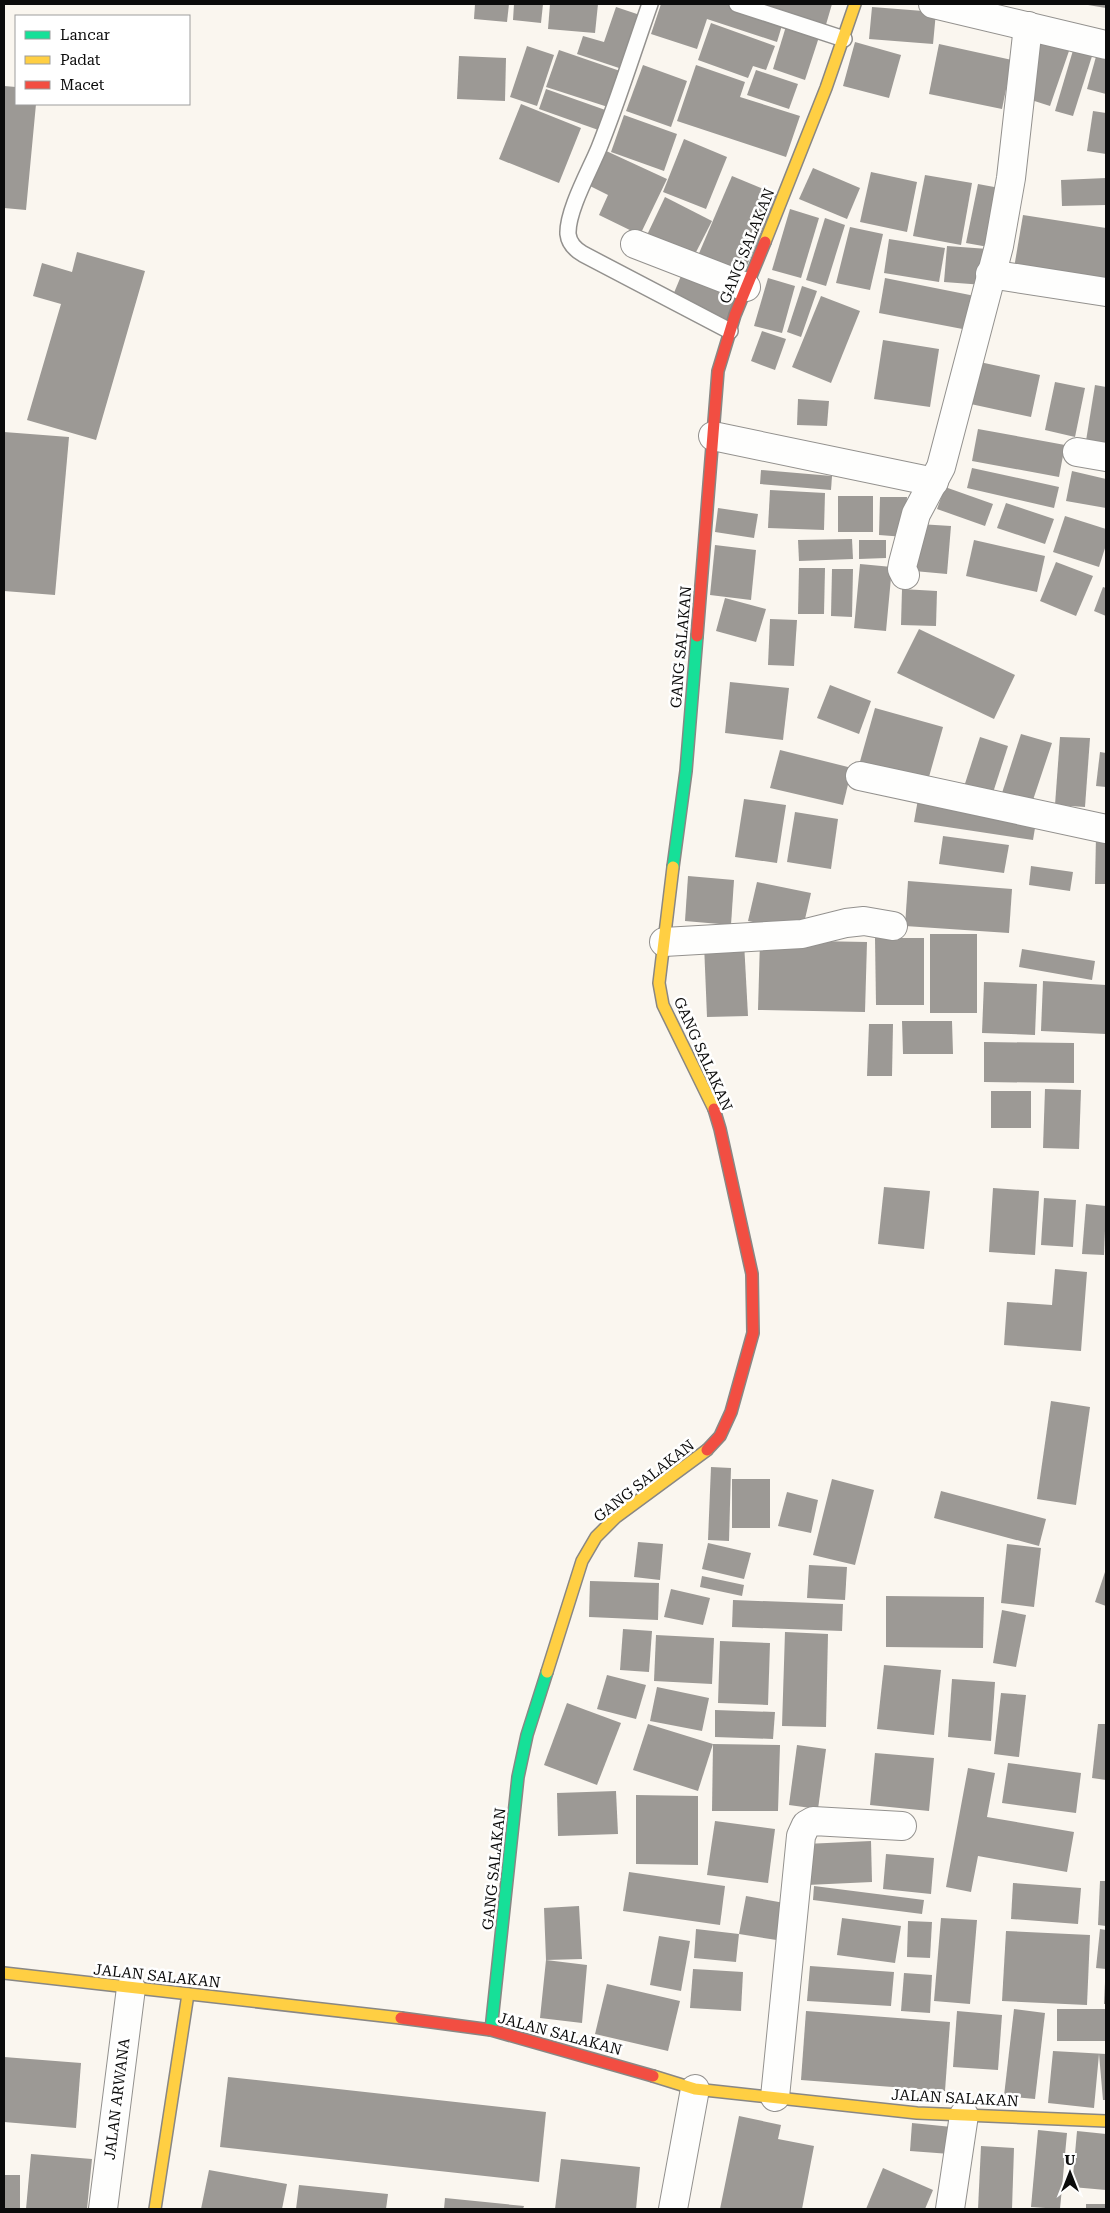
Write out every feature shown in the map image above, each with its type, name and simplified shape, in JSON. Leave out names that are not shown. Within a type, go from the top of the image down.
[{"type":"street","name":"GANG SALAKAN","points":[[491,2030],[518,1777],[527,1735],[582,1561],[596,1537],[616,1517],[703,1455],[720,1436],[731,1412],[753,1332],[752,1274],[720,1129],[711,1100],[663,1005],[659,983],[686,771],[718,371],[746,287],[793,173],[844,39],[855,4]]},
{"type":"street","points":[[933,4],[1106,45]]},
{"type":"street","points":[[905,575],[902,570],[903,562],[916,514],[941,467],[990,274],[999,246],[1011,178],[1028,26]]},
{"type":"street","points":[[635,244],[746,287]]},
{"type":"street","points":[[990,274],[1106,292]]},
{"type":"street","points":[[714,436],[934,482]]},
{"type":"street","points":[[1077,452],[1106,457]]},
{"type":"street","points":[[860,776],[1106,829]]},
{"type":"street","points":[[664,942],[802,934],[846,922],[864,921],[893,926]]},
{"type":"street","points":[[775,2098],[800,1836],[806,1825],[812,1821],[902,1826]]},
{"type":"street","name":"JALAN SALAKAN","points":[[4,1973],[366,2013],[491,2030],[594,2058],[694,2089],[917,2113],[1106,2121]]},
{"type":"street","name":"JALAN ARWANA","points":[[103,2209],[131,1988]]},
{"type":"street","points":[[155,2209],[188,1994]]},
{"type":"street","points":[[673,2209],[694,2089]]},
{"type":"street","points":[[950,2209],[964,2115]]},
{"type":"lane","points":[[650,4],[600,147],[573,210],[568,236],[575,249],[730,331]]},
{"type":"lane","points":[[737,4],[844,39]]},
{"type":"building","points":[[475,4],[509,4],[507,22],[474,19]]},
{"type":"building","points":[[514,4],[543,4],[541,23],[513,20]]},
{"type":"building","points":[[550,4],[598,4],[595,33],[548,29]]},
{"type":"building","points":[[661,4],[728,4],[783,22],[777,42],[707,19],[697,49],[651,34]]},
{"type":"building","points":[[744,4],[832,4],[825,28]]},
{"type":"building","points":[[1106,4],[1106,8],[1088,5]]},
{"type":"building","points":[[616,7],[640,15],[622,69],[577,54],[583,36],[604,42]]},
{"type":"building","points":[[872,7],[936,12],[933,44],[869,39]]},
{"type":"building","points":[[711,23],[775,46],[766,70],[753,66],[748,78],[698,60]]},
{"type":"building","points":[[787,23],[820,34],[805,80],[773,69]]},
{"type":"building","points":[[1041,41],[1069,51],[1050,106],[1022,97]]},
{"type":"building","points":[[855,42],[901,55],[889,98],[843,86]]},
{"type":"building","points":[[939,44],[1012,60],[1002,109],[929,94]]},
{"type":"building","points":[[527,46],[554,55],[537,106],[510,97]]},
{"type":"building","points":[[1074,47],[1093,53],[1073,116],[1055,111]]},
{"type":"building","points":[[559,50],[623,72],[611,108],[546,87]]},
{"type":"building","points":[[1097,53],[1106,56],[1106,94],[1087,89]]},
{"type":"building","points":[[459,56],[506,58],[505,101],[457,99]]},
{"type":"building","points":[[643,65],[687,81],[671,127],[626,111]]},
{"type":"building","points":[[696,65],[745,82],[740,97],[800,116],[786,157],[677,121]]},
{"type":"building","points":[[756,70],[798,84],[789,109],[747,95]]},
{"type":"building","points":[[4,86],[15,87],[15,105],[36,105],[26,210],[4,208]]},
{"type":"building","points":[[546,89],[611,112],[604,132],[539,109]]},
{"type":"building","points":[[521,104],[581,128],[559,183],[499,159]]},
{"type":"building","points":[[1093,111],[1106,113],[1106,154],[1087,151]]},
{"type":"building","points":[[624,115],[677,134],[664,171],[611,152]]},
{"type":"building","points":[[684,139],[727,157],[706,209],[663,192]]},
{"type":"building","points":[[602,149],[667,179],[640,235],[599,215],[608,195],[586,184]]},
{"type":"building","points":[[813,168],[860,188],[847,219],[799,199]]},
{"type":"building","points":[[871,172],[917,182],[907,232],[860,222]]},
{"type":"building","points":[[925,175],[972,183],[961,245],[913,236]]},
{"type":"building","points":[[732,176],[778,195],[742,277],[697,258]]},
{"type":"building","points":[[1106,178],[1106,205],[1062,206],[1061,180]]},
{"type":"building","points":[[978,184],[1005,189],[994,248],[966,243]]},
{"type":"building","points":[[665,197],[712,221],[693,258],[647,235]]},
{"type":"building","points":[[790,209],[819,218],[801,278],[772,270]]},
{"type":"building","points":[[1023,215],[1106,228],[1106,283],[1014,268]]},
{"type":"building","points":[[825,218],[845,225],[826,286],[806,280]]},
{"type":"building","points":[[850,227],[883,234],[870,290],[836,283]]},
{"type":"building","points":[[889,239],[945,248],[939,282],[884,273]]},
{"type":"building","points":[[947,246],[988,249],[984,285],[944,282]]},
{"type":"building","points":[[77,252],[145,271],[96,440],[27,420],[61,304],[33,296],[42,263],[72,272]]},
{"type":"building","points":[[686,264],[742,288],[727,323],[671,300]]},
{"type":"building","points":[[768,278],[795,286],[782,333],[754,326]]},
{"type":"building","points":[[885,278],[980,297],[973,331],[879,313]]},
{"type":"building","points":[[802,286],[817,291],[801,337],[787,332]]},
{"type":"building","points":[[821,296],[860,311],[831,383],[792,367]]},
{"type":"building","points":[[762,331],[786,339],[775,370],[751,361]]},
{"type":"building","points":[[883,340],[939,349],[930,407],[874,399]]},
{"type":"building","points":[[975,361],[1040,375],[1031,417],[966,403]]},
{"type":"building","points":[[1055,382],[1085,388],[1075,437],[1045,430]]},
{"type":"building","points":[[1095,385],[1106,387],[1106,450],[1085,447]]},
{"type":"building","points":[[798,399],[829,401],[827,426],[797,425]]},
{"type":"building","points":[[978,429],[1065,445],[1059,477],[972,461]]},
{"type":"building","points":[[4,432],[69,437],[55,595],[4,591]]},
{"type":"building","points":[[972,468],[1059,487],[1054,508],[967,488]]},
{"type":"building","points":[[761,470],[832,476],[831,490],[760,484]]},
{"type":"building","points":[[1072,471],[1106,479],[1106,508],[1066,501]]},
{"type":"building","points":[[945,487],[993,504],[985,526],[937,509]]},
{"type":"building","points":[[770,490],[825,493],[824,530],[768,528]]},
{"type":"building","points":[[838,496],[873,496],[873,532],[838,532]]},
{"type":"building","points":[[880,497],[907,497],[905,537],[879,535]]},
{"type":"building","points":[[1006,503],[1054,519],[1045,544],[997,528]]},
{"type":"building","points":[[718,508],[758,514],[754,538],[715,532]]},
{"type":"building","points":[[1065,516],[1106,529],[1106,545],[1099,567],[1053,552]]},
{"type":"building","points":[[919,524],[951,526],[947,574],[914,571]]},
{"type":"building","points":[[852,539],[853,559],[799,561],[798,540]]},
{"type":"building","points":[[859,540],[886,540],[886,558],[859,559]]},
{"type":"building","points":[[974,540],[1045,556],[1037,592],[966,576]]},
{"type":"building","points":[[715,545],[756,550],[751,600],[710,595]]},
{"type":"building","points":[[1056,562],[1093,576],[1076,616],[1040,601]]},
{"type":"building","points":[[860,564],[892,567],[886,631],[854,628]]},
{"type":"building","points":[[799,568],[825,568],[824,614],[798,614]]},
{"type":"building","points":[[832,569],[853,569],[852,617],[831,616]]},
{"type":"building","points":[[1103,587],[1106,588],[1106,616],[1094,611]]},
{"type":"building","points":[[902,589],[937,591],[936,626],[901,625]]},
{"type":"building","points":[[725,598],[766,609],[756,642],[716,631]]},
{"type":"building","points":[[770,619],[797,620],[794,666],[768,665]]},
{"type":"building","points":[[919,629],[1015,675],[994,719],[897,673]]},
{"type":"building","points":[[730,682],[789,688],[783,740],[725,733]]},
{"type":"building","points":[[830,685],[871,701],[859,734],[817,718]]},
{"type":"building","points":[[875,708],[943,727],[927,784],[859,765]]},
{"type":"building","points":[[1021,734],[1052,743],[1031,806],[1001,796]]},
{"type":"building","points":[[980,737],[1008,746],[990,802],[962,793]]},
{"type":"building","points":[[1060,737],[1090,738],[1085,807],[1055,805]]},
{"type":"building","points":[[780,750],[852,768],[843,805],[770,788]]},
{"type":"building","points":[[1100,752],[1106,753],[1106,787],[1096,786]]},
{"type":"building","points":[[744,799],[786,805],[777,863],[735,857]]},
{"type":"building","points":[[918,799],[1037,816],[1033,840],[914,822]]},
{"type":"building","points":[[795,812],[838,819],[831,869],[787,862]]},
{"type":"building","points":[[943,836],[1009,845],[1004,873],[939,864]]},
{"type":"building","points":[[1096,836],[1106,837],[1106,884],[1095,884]]},
{"type":"building","points":[[1031,866],[1073,872],[1070,891],[1029,885]]},
{"type":"building","points":[[688,876],[734,880],[731,925],[685,921]]},
{"type":"building","points":[[908,881],[1012,889],[1009,933],[905,926]]},
{"type":"building","points":[[757,882],[811,893],[802,932],[748,921]]},
{"type":"building","points":[[930,934],[977,934],[977,1013],[930,1013]]},
{"type":"building","points":[[875,938],[924,938],[924,1005],[876,1005]]},
{"type":"building","points":[[760,940],[867,942],[865,1012],[758,1010]]},
{"type":"building","points":[[744,942],[748,1016],[707,1017],[704,944]]},
{"type":"building","points":[[1022,949],[1095,961],[1092,980],[1019,967]]},
{"type":"building","points":[[1043,981],[1106,985],[1106,1034],[1041,1031]]},
{"type":"building","points":[[984,982],[1037,984],[1035,1035],[982,1033]]},
{"type":"building","points":[[902,1021],[952,1021],[953,1054],[903,1054]]},
{"type":"building","points":[[869,1024],[893,1024],[892,1076],[867,1076]]},
{"type":"building","points":[[984,1042],[1074,1043],[1074,1083],[984,1082]]},
{"type":"building","points":[[1045,1089],[1081,1090],[1079,1149],[1043,1148]]},
{"type":"building","points":[[991,1091],[1031,1091],[1031,1128],[991,1128]]},
{"type":"building","points":[[884,1187],[930,1191],[924,1249],[878,1244]]},
{"type":"building","points":[[993,1188],[1039,1191],[1035,1255],[989,1252]]},
{"type":"building","points":[[1044,1198],[1076,1200],[1073,1247],[1041,1245]]},
{"type":"building","points":[[1086,1204],[1106,1206],[1104,1255],[1082,1254]]},
{"type":"building","points":[[1055,1269],[1087,1272],[1081,1351],[1004,1345],[1007,1302],[1052,1305]]},
{"type":"building","points":[[1051,1401],[1090,1407],[1076,1505],[1037,1499]]},
{"type":"building","points":[[711,1467],[731,1468],[729,1541],[708,1540]]},
{"type":"building","points":[[732,1479],[770,1479],[770,1528],[732,1528]]},
{"type":"building","points":[[832,1479],[874,1490],[855,1565],[813,1555]]},
{"type":"building","points":[[941,1491],[1046,1519],[1039,1546],[934,1518]]},
{"type":"building","points":[[787,1492],[818,1500],[811,1533],[778,1526]]},
{"type":"building","points":[[638,1542],[663,1544],[660,1580],[634,1577]]},
{"type":"building","points":[[708,1543],[751,1553],[744,1579],[702,1569]]},
{"type":"building","points":[[1007,1544],[1041,1548],[1034,1607],[1001,1603]]},
{"type":"building","points":[[809,1565],[847,1567],[845,1600],[807,1598]]},
{"type":"building","points":[[1106,1569],[1106,1606],[1095,1602]]},
{"type":"building","points":[[702,1576],[744,1585],[742,1596],[700,1587]]},
{"type":"building","points":[[590,1581],[659,1583],[658,1620],[589,1617]]},
{"type":"building","points":[[671,1589],[710,1598],[703,1625],[664,1617]]},
{"type":"building","points":[[886,1596],[984,1597],[983,1648],[886,1647]]},
{"type":"building","points":[[733,1600],[843,1604],[842,1631],[732,1627]]},
{"type":"building","points":[[1002,1610],[1026,1615],[1016,1667],[993,1663]]},
{"type":"building","points":[[623,1629],[652,1631],[649,1672],[620,1670]]},
{"type":"building","points":[[785,1632],[828,1634],[826,1727],[782,1726]]},
{"type":"building","points":[[656,1635],[714,1638],[712,1684],[654,1681]]},
{"type":"building","points":[[720,1641],[770,1643],[768,1705],[718,1703]]},
{"type":"building","points":[[884,1665],[941,1670],[934,1735],[877,1729]]},
{"type":"building","points":[[607,1675],[646,1685],[636,1719],[597,1709]]},
{"type":"building","points":[[952,1679],[995,1682],[991,1741],[948,1737]]},
{"type":"building","points":[[657,1687],[709,1698],[702,1731],[650,1721]]},
{"type":"building","points":[[1001,1693],[1026,1695],[1019,1757],[994,1754]]},
{"type":"building","points":[[567,1703],[621,1723],[597,1785],[544,1765]]},
{"type":"building","points":[[715,1710],[775,1712],[773,1739],[715,1737]]},
{"type":"building","points":[[648,1724],[713,1744],[698,1791],[633,1770]]},
{"type":"building","points":[[1098,1724],[1106,1724],[1106,1780],[1092,1778]]},
{"type":"building","points":[[713,1744],[780,1745],[778,1811],[712,1811]]},
{"type":"building","points":[[797,1745],[826,1749],[818,1809],[789,1805]]},
{"type":"building","points":[[875,1753],[934,1758],[929,1811],[870,1805]]},
{"type":"building","points":[[1008,1763],[1081,1773],[1076,1813],[1002,1803]]},
{"type":"building","points":[[968,1768],[995,1773],[987,1817],[1074,1832],[1067,1872],[978,1856],[971,1892],[946,1887]]},
{"type":"building","points":[[616,1791],[618,1834],[558,1836],[557,1793]]},
{"type":"building","points":[[636,1795],[698,1796],[698,1865],[636,1864]]},
{"type":"building","points":[[715,1821],[775,1829],[768,1883],[707,1875]]},
{"type":"building","points":[[871,1841],[872,1882],[807,1885],[805,1844]]},
{"type":"building","points":[[886,1854],[934,1858],[931,1894],[883,1889]]},
{"type":"building","points":[[629,1872],[725,1886],[720,1925],[623,1911]]},
{"type":"building","points":[[1100,1881],[1106,1881],[1106,1926],[1098,1925]]},
{"type":"building","points":[[1013,1883],[1081,1888],[1078,1924],[1011,1919]]},
{"type":"building","points":[[814,1886],[924,1900],[922,1914],[813,1900]]},
{"type":"building","points":[[746,1896],[790,1904],[783,1941],[739,1934]]},
{"type":"building","points":[[579,1906],[582,1959],[546,1960],[544,1908]]},
{"type":"building","points":[[842,1918],[901,1926],[895,1963],[837,1955]]},
{"type":"building","points":[[941,1918],[977,1920],[970,2004],[934,2001]]},
{"type":"building","points":[[908,1921],[932,1922],[930,1958],[907,1957]]},
{"type":"building","points":[[696,1929],[739,1934],[736,1962],[694,1958]]},
{"type":"building","points":[[1100,1929],[1106,1930],[1106,1969],[1096,1968]]},
{"type":"building","points":[[1006,1931],[1090,1935],[1087,2005],[1002,2001]]},
{"type":"building","points":[[659,1936],[690,1941],[681,1991],[650,1985]]},
{"type":"building","points":[[546,1960],[587,1965],[582,2023],[540,2018]]},
{"type":"building","points":[[810,1966],[894,1972],[891,2006],[807,2001]]},
{"type":"building","points":[[693,1969],[743,1972],[741,2011],[690,2008]]},
{"type":"building","points":[[904,1973],[932,1975],[930,2013],[901,2011]]},
{"type":"building","points":[[1105,1982],[1106,2004],[1104,2004]]},
{"type":"building","points":[[607,1984],[680,2001],[668,2051],[595,2034]]},
{"type":"building","points":[[1014,2009],[1045,2013],[1035,2099],[1004,2096]]},
{"type":"building","points":[[1057,2009],[1106,2009],[1106,2041],[1057,2041]]},
{"type":"building","points":[[806,2011],[950,2022],[945,2091],[801,2080]]},
{"type":"building","points":[[957,2011],[1002,2015],[998,2070],[953,2067]]},
{"type":"building","points":[[1053,2051],[1106,2054],[1106,2100],[1103,2100],[1099,2054],[1094,2108],[1048,2103]]},
{"type":"building","points":[[4,2057],[81,2063],[76,2128],[4,2122]]},
{"type":"building","points":[[228,2077],[546,2112],[539,2182],[220,2147]]},
{"type":"building","points":[[739,2116],[781,2125],[778,2139],[814,2146],[802,2209],[720,2209]]},
{"type":"building","points":[[912,2123],[952,2127],[950,2154],[910,2151]]},
{"type":"building","points":[[1038,2130],[1067,2133],[1060,2209],[1031,2207]]},
{"type":"building","points":[[1077,2131],[1106,2134],[1106,2190],[1072,2187]]},
{"type":"building","points":[[981,2146],[1014,2148],[1012,2209],[978,2209]]},
{"type":"building","points":[[31,2154],[92,2159],[87,2209],[26,2209]]},
{"type":"building","points":[[561,2159],[640,2167],[636,2209],[555,2209]]},
{"type":"building","points":[[883,2168],[933,2190],[925,2209],[866,2209]]},
{"type":"building","points":[[209,2170],[287,2184],[282,2209],[201,2209]]},
{"type":"building","points":[[4,2175],[20,2175],[20,2209],[4,2209]]},
{"type":"building","points":[[299,2185],[388,2194],[386,2209],[296,2209]]},
{"type":"building","points":[[445,2198],[524,2206],[523,2209],[444,2209]]},
{"type":"building","points":[[1086,2204],[1106,2204],[1106,2209],[1086,2209]]},
{"type":"traffic: fast","points":[[673,867],[686,771],[697,636]]},
{"type":"traffic: fast","points":[[491,2030],[518,1777],[527,1735],[547,1672]]},
{"type":"traffic: slow","points":[[765,242],[826,88],[855,4]]},
{"type":"traffic: slow","points":[[673,867],[659,983],[663,1005],[714,1109]]},
{"type":"traffic: slow","points":[[547,1672],[582,1561],[596,1537],[616,1517],[707,1450]]},
{"type":"traffic: slow","points":[[4,1973],[401,2018]]},
{"type":"traffic: slow","points":[[155,2209],[188,1994]]},
{"type":"traffic: slow","points":[[653,2076],[695,2089],[917,2113],[1106,2121]]},
{"type":"traffic: jam","points":[[697,636],[718,371],[735,315],[765,242]]},
{"type":"traffic: jam","points":[[707,1450],[720,1436],[731,1412],[753,1333],[752,1274],[714,1109]]},
{"type":"traffic: jam","points":[[401,2018],[491,2030],[653,2076]]}]
